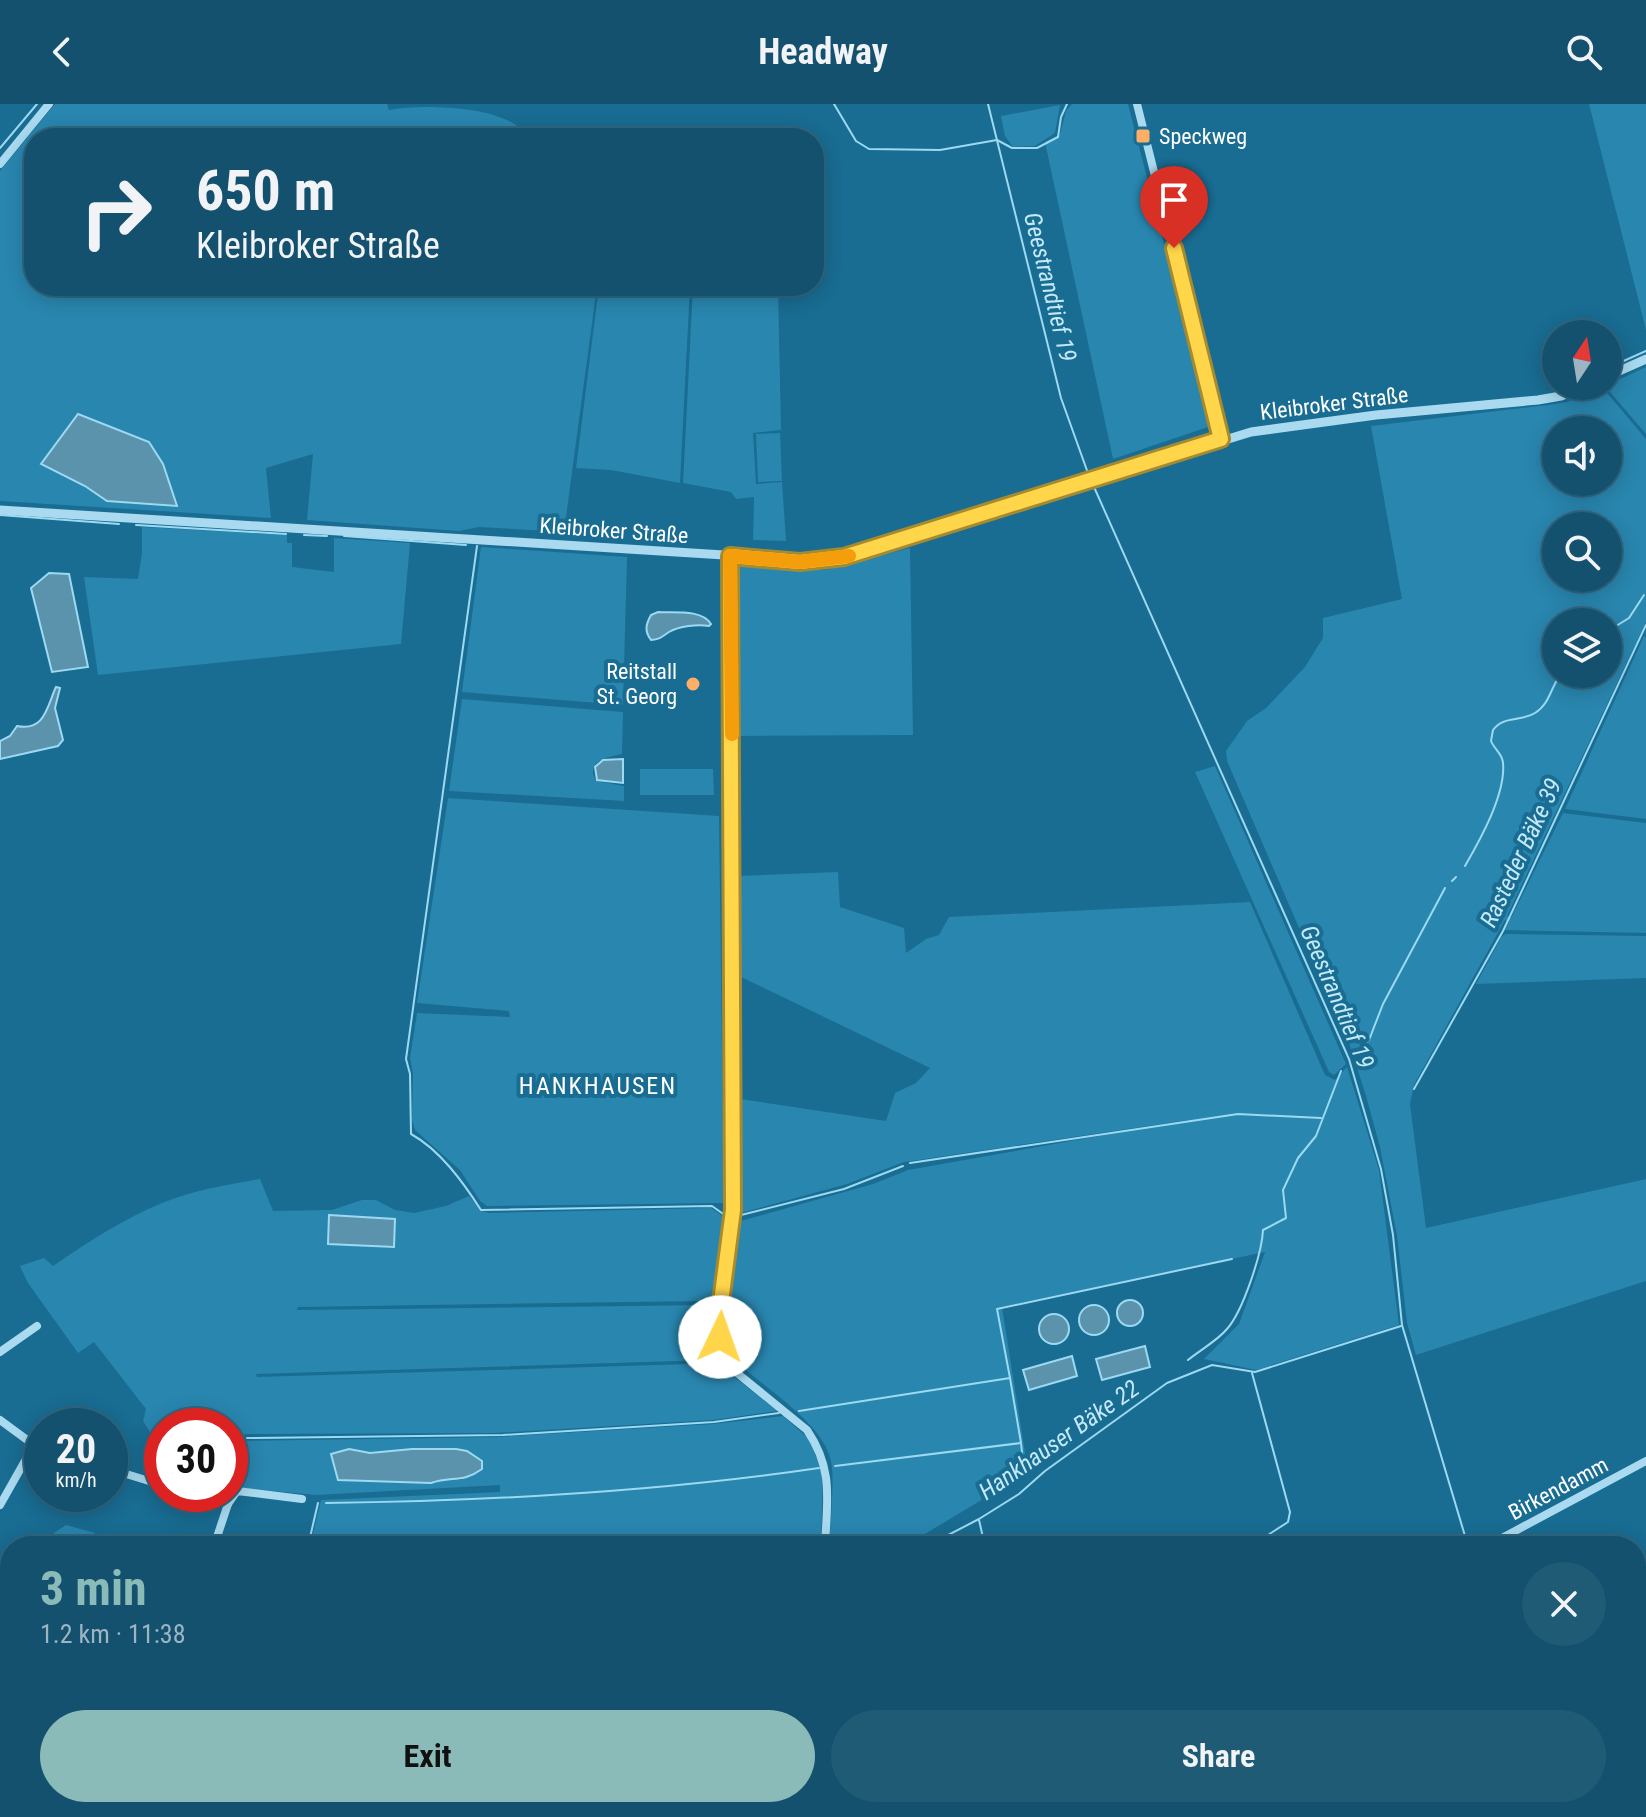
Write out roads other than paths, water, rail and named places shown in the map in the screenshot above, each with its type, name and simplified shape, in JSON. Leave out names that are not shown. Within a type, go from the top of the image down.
[{"type":"street","points":[[29,128],[49,104]]},
{"type":"street","points":[[1137,104],[1221,439]]},
{"type":"street","points":[[0,164],[24,135]]},
{"type":"street","points":[[1622,370],[1646,359]]},
{"type":"street","name":"Kleibroker Straße","points":[[0,510],[800,562],[844,557],[1251,432],[1542,399]]},
{"type":"street","points":[[730,556],[733,1210],[718,1325],[726,1354],[737,1373],[807,1430],[818,1449],[827,1472],[825,1536]]},
{"type":"street","points":[[0,1352],[37,1326]]},
{"type":"street","points":[[0,1420],[24,1435]]},
{"type":"street","name":"Birkendamm","points":[[1506,1536],[1646,1461]]},
{"type":"street","points":[[0,1505],[24,1467]]},
{"type":"street","points":[[248,1492],[302,1499]]},
{"type":"street","points":[[217,1536],[225,1512]]},
{"type":"waterway","points":[[0,148],[37,104]]},
{"type":"waterway","points":[[834,104],[856,141],[869,149],[940,150],[997,140],[1012,148],[1037,148],[1058,137],[1067,104]]},
{"type":"waterway","name":"Geestrandtief 19","points":[[988,104],[1061,398],[1089,476]]},
{"type":"waterway","points":[[1622,362],[1646,351]]},
{"type":"waterway","name":"Geestrandtief 19","points":[[1094,487],[1349,1059],[1381,1169],[1393,1235],[1402,1325],[1465,1536]]},
{"type":"waterway","points":[[0,515],[119,524]]},
{"type":"waterway","points":[[136,525],[286,534]]},
{"type":"waterway","points":[[304,535],[327,536]]},
{"type":"waterway","points":[[344,536],[466,545]]},
{"type":"waterway","points":[[477,546],[406,1059],[410,1074],[411,1134],[441,1158],[481,1210],[712,1206],[726,1216]]},
{"type":"waterway","points":[[1622,622],[1629,618],[1644,595]]},
{"type":"waterway","name":"Rasteder Bäke 39","points":[[1414,1089],[1503,931],[1646,625]]},
{"type":"waterway","points":[[1465,866],[1491,816],[1503,775],[1503,760],[1491,741],[1493,730],[1507,720],[1530,716],[1540,709],[1553,688]]},
{"type":"waterway","points":[[1452,881],[1456,877]]},
{"type":"waterway","points":[[1358,1051],[1369,1040],[1383,1004],[1445,888]]},
{"type":"waterway","name":"Hankhauser Bäke 22","points":[[1188,1360],[1223,1333],[1233,1321],[1255,1267],[1263,1230],[1286,1218],[1283,1190],[1298,1158],[1316,1136],[1341,1071]]},
{"type":"waterway","points":[[910,1163],[1238,1114],[1321,1118]]},
{"type":"waterway","points":[[741,1215],[844,1189],[903,1166]]},
{"type":"waterway","points":[[1010,1378],[997,1309],[1232,1259]]},
{"type":"waterway","name":"Hankhauser Bäke 22","points":[[946,1536],[1019,1494],[1045,1471],[1167,1383],[1212,1365],[1255,1372],[1401,1326]]},
{"type":"waterway","points":[[1252,1373],[1290,1512],[1288,1522],[1266,1536]]},
{"type":"waterway","points":[[799,1411],[1010,1378],[1021,1443]]},
{"type":"waterway","points":[[248,1438],[503,1435],[714,1422],[779,1413]]},
{"type":"waterway","points":[[835,1466],[1021,1443],[1024,1470]]},
{"type":"waterway","points":[[326,1503],[574,1494],[819,1468]]},
{"type":"waterway","points":[[310,1536],[318,1503]]},
{"type":"waterway","points":[[979,1520],[983,1536]]},
{"type":"place","name":"Speckweg","points":[[1143,136]]},
{"type":"place","name":"Reitstall St. Georg","points":[[693,684]]},
{"type":"district","name":"HANKHAUSEN","points":[[598,1086]]}]
